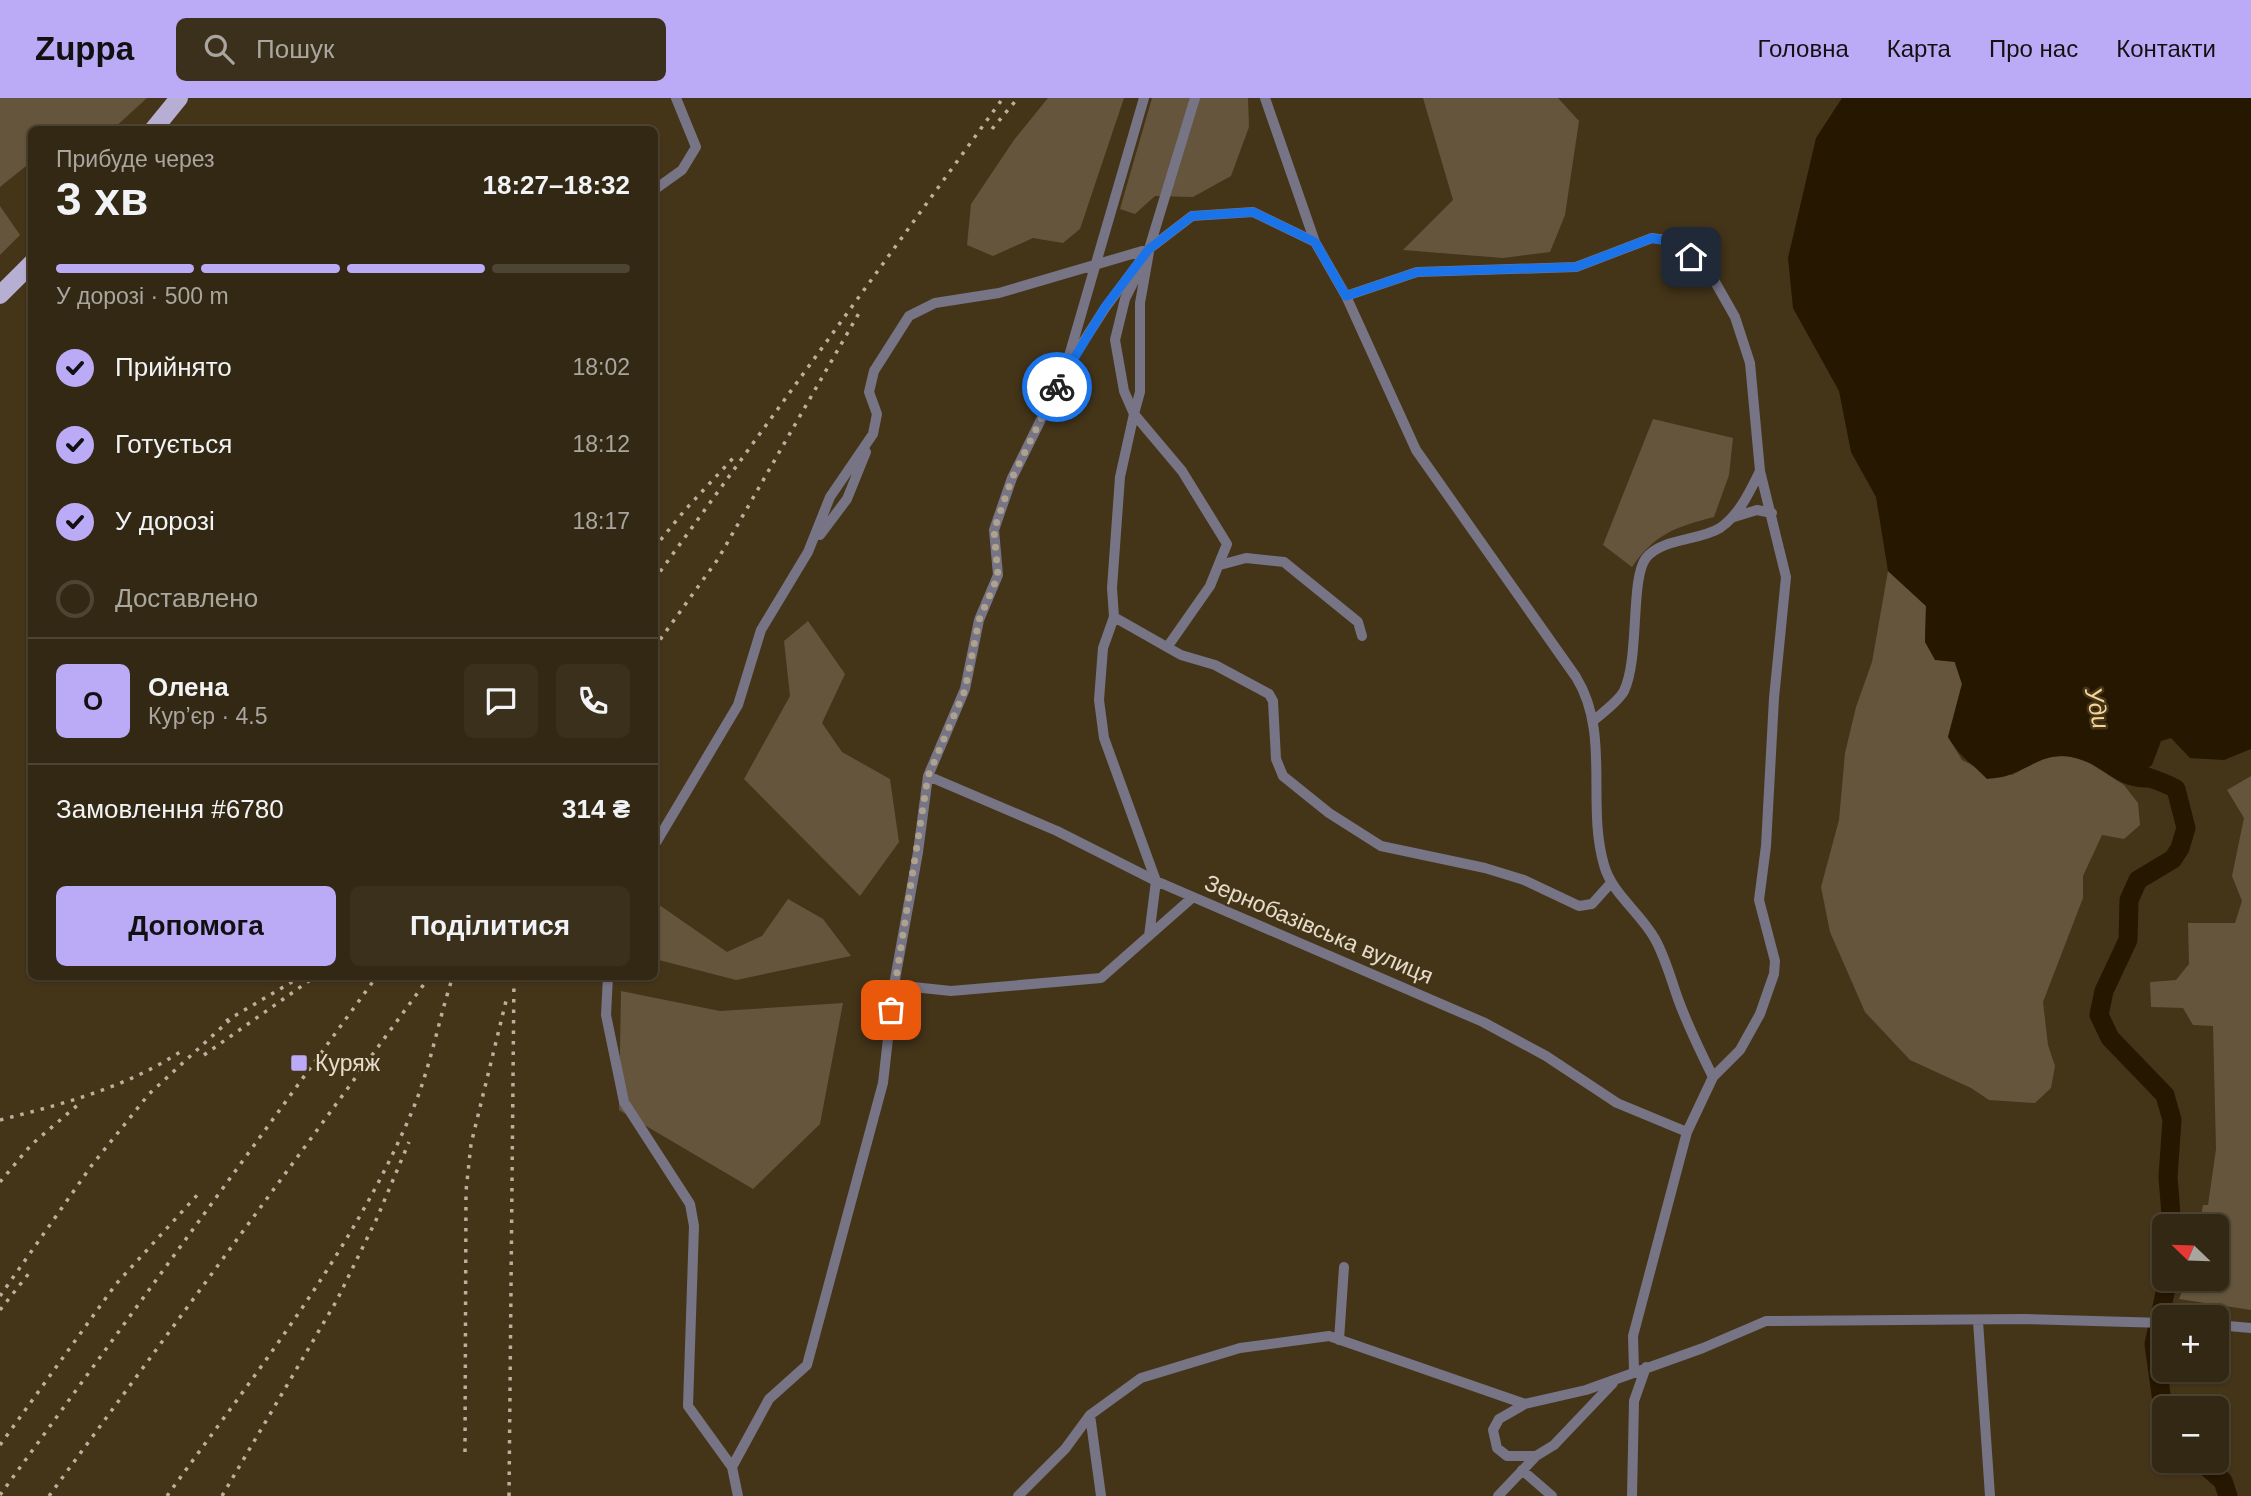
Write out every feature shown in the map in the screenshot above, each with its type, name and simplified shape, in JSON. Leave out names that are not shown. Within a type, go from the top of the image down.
[{"type":"main road","points":[[156,126],[179,98]]},
{"type":"main road","points":[[0,295],[28,266]]},
{"type":"street","points":[[658,187],[682,170],[696,147],[676,98]]},
{"type":"street","points":[[1066,369],[1144,98]]},
{"type":"street","points":[[1149,936],[1156,881],[1104,738],[1099,700],[1103,648],[1114,617],[1112,588],[1120,477],[1140,392],[1140,303],[1149,249],[1195,98]]},
{"type":"street","points":[[1265,98],[1315,242],[1346,296],[1416,450],[1576,677],[1588,698],[1594,721],[1597,755],[1596,827],[1610,884],[1631,905],[1656,939],[1689,1028],[1713,1077]]},
{"type":"street","points":[[732,1468],[769,1399],[807,1365],[883,1083],[894,985],[918,852],[928,776],[965,690],[979,620],[998,576],[994,530],[1012,478],[1066,369],[1105,307],[1149,249],[1192,216],[1219,212],[1253,212],[1315,242]]},
{"type":"street","points":[[1346,296],[1417,272],[1576,267],[1652,238],[1672,242],[1710,273],[1735,317],[1750,363],[1760,471],[1786,578],[1774,698],[1766,846],[1759,900],[1775,961],[1774,974],[1760,1014],[1740,1050],[1713,1077],[1687,1132],[1633,1336],[1634,1370]]},
{"type":"street","points":[[658,839],[738,705],[761,630],[808,552],[830,497],[873,434],[877,414],[869,392],[874,371],[909,316],[935,303],[999,293],[1096,262],[1149,249]]},
{"type":"street","points":[[1149,249],[1125,299],[1115,340],[1124,391],[1134,415],[1182,471],[1224,535],[1227,544],[1210,586],[1168,646]]},
{"type":"street","points":[[1733,518],[1760,471]]},
{"type":"street","points":[[1594,721],[1623,692],[1634,651],[1641,571],[1647,558],[1662,548],[1711,533],[1733,518],[1757,510],[1772,513]]},
{"type":"street","points":[[1220,565],[1247,558],[1284,562],[1358,622],[1362,636]]},
{"type":"street","points":[[1114,617],[1181,655],[1215,666],[1269,694],[1273,701],[1276,759],[1283,776],[1329,813],[1381,846],[1485,868],[1524,880],[1579,906],[1592,904],[1610,884]]},
{"type":"street","name":"Зернобазівська вулиця","points":[[928,776],[1057,831],[1156,881],[1483,1023],[1546,1056],[1617,1103],[1687,1132]]},
{"type":"street","points":[[894,985],[951,991],[1101,978],[1193,897]]},
{"type":"street","points":[[608,980],[606,1015],[624,1102],[690,1204],[695,1226],[688,1406],[732,1468],[738,1496]]},
{"type":"street","points":[[1339,1339],[1344,1267]]},
{"type":"street","points":[[1536,1456],[1507,1455],[1497,1448],[1492,1437],[1499,1419],[1525,1404],[1615,1380],[1634,1370],[1703,1348],[1766,1321],[2152,1322]]},
{"type":"street","points":[[1978,1321],[1990,1496]]},
{"type":"street","points":[[2229,1326],[2251,1328]]},
{"type":"street","points":[[1018,1496],[1065,1449],[1090,1415],[1141,1378],[1227,1352],[1329,1336],[1525,1404]]},
{"type":"street","points":[[1632,1496],[1634,1401],[1646,1367]]},
{"type":"street","points":[[1498,1496],[1536,1456],[1554,1445],[1615,1380]]},
{"type":"street","points":[[1090,1415],[1101,1496]]},
{"type":"street","points":[[1522,1469],[1552,1496]]},
{"type":"shaded area","points":[[0,98],[147,98],[116,126],[28,126],[28,164],[0,187]]},
{"type":"shaded area","points":[[1048,98],[1124,98],[1080,229],[1063,243],[1033,238],[993,256],[967,245],[971,204],[1014,140]]},
{"type":"shaded area","points":[[1152,98],[1248,98],[1249,127],[1231,176],[1193,197],[1155,196],[1135,214],[1120,209]]},
{"type":"shaded area","points":[[1423,98],[1558,98],[1579,121],[1565,215],[1550,252],[1503,258],[1403,250],[1453,200]]},
{"type":"shaded area","points":[[0,206],[20,235],[0,255]]},
{"type":"shaded area","points":[[1653,419],[1733,438],[1729,475],[1714,517],[1667,533],[1649,547],[1632,567],[1603,545]]},
{"type":"shaded area","points":[[1888,571],[1926,606],[1925,642],[1954,661],[1962,684],[1948,737],[1962,760],[1976,767],[2012,775],[2045,757],[2069,756],[2088,762],[2124,785],[2138,803],[2140,825],[2124,839],[2102,835],[2083,876],[2083,898],[2043,1002],[2048,1045],[2055,1066],[2051,1088],[2035,1103],[1989,1100],[1971,1088],[1910,1060],[1865,1012],[1830,932],[1821,887],[1839,820],[1845,753],[1856,707],[1872,662]]},
{"type":"shaded area","points":[[808,621],[845,674],[822,723],[842,752],[890,779],[899,842],[860,896],[744,779],[790,696],[784,641]]},
{"type":"shaded area","points":[[2251,776],[2251,1310],[2179,1299],[2182,1292],[2230,1292],[2230,1214],[2201,1214],[2203,1205],[2208,1205],[2216,1149],[2213,1026],[2193,1025],[2183,1008],[2151,1007],[2150,982],[2176,980],[2189,964],[2188,923],[2235,923],[2242,901],[2232,876],[2244,818],[2227,790]]},
{"type":"shaded area","points":[[788,899],[823,919],[851,956],[736,980],[658,960],[658,904],[727,952],[762,936]]},
{"type":"shaded area","points":[[621,991],[720,1011],[843,1003],[820,1124],[753,1189],[619,1110]]},
{"type":"water","points":[[1842,98],[2251,98],[2251,749],[2224,760],[2190,758],[2171,738],[2161,741],[2152,765],[2140,774],[2162,786],[2146,787],[2122,782],[2084,761],[2063,756],[2041,760],[2008,775],[1987,779],[1953,745],[1948,737],[1962,684],[1955,662],[1935,660],[1925,642],[1926,606],[1888,571],[1876,497],[1851,452],[1839,391],[1793,308],[1788,258],[1816,138]]},
{"type":"waterway","name":"Уди","points":[[2121,767],[2176,789],[2186,828],[2180,848],[2173,859],[2138,880],[2129,900],[2128,940],[2104,991],[2099,1015],[2110,1038],[2165,1095],[2172,1120],[2168,1177],[2171,1214]]},
{"type":"waterway","name":"Уди","points":[[2161,1396],[2154,1344],[2165,1292]]},
{"type":"waterway","name":"Уди","points":[[2214,1473],[2223,1481],[2228,1496]]},
{"type":"railway","points":[[658,574],[1003,98]]},
{"type":"railway","points":[[992,129],[1018,98]]},
{"type":"railway","points":[[658,642],[718,559],[859,313]]},
{"type":"railway","points":[[658,543],[735,456]]},
{"type":"railway","points":[[226,1021],[295,980]]},
{"type":"railway","points":[[204,1055],[310,980]]},
{"type":"railway","points":[[0,1495],[374,980]]},
{"type":"railway","points":[[49,1496],[427,980]]},
{"type":"railway","points":[[167,1496],[303,1307],[364,1208],[415,1104],[452,980]]},
{"type":"railway","points":[[509,1496],[514,980]]},
{"type":"railway","points":[[465,1452],[466,1191],[471,1144],[506,1001]]},
{"type":"railway","points":[[0,1296],[92,1165],[149,1094],[234,1016]]},
{"type":"railway","points":[[0,1120],[71,1101],[118,1084],[183,1050]]},
{"type":"railway","points":[[0,1182],[31,1145],[80,1103]]},
{"type":"railway","points":[[222,1496],[337,1300],[377,1218],[409,1142]]},
{"type":"railway","points":[[0,1445],[116,1284],[200,1192]]},
{"type":"railway","points":[[0,1310],[30,1272]]},
{"type":"way so far","points":[[891,1010],[928,776],[965,690],[979,620],[998,576],[994,530],[1012,478],[1057,387]]},
{"type":"place","name":"Куряж","points":[[299,1063]]},
{"type":"route","points":[[1057,387],[1105,307],[1149,249],[1192,216],[1219,212],[1253,212],[1315,242],[1346,296],[1417,272],[1576,267],[1652,238],[1672,242],[1691,257]]}]
